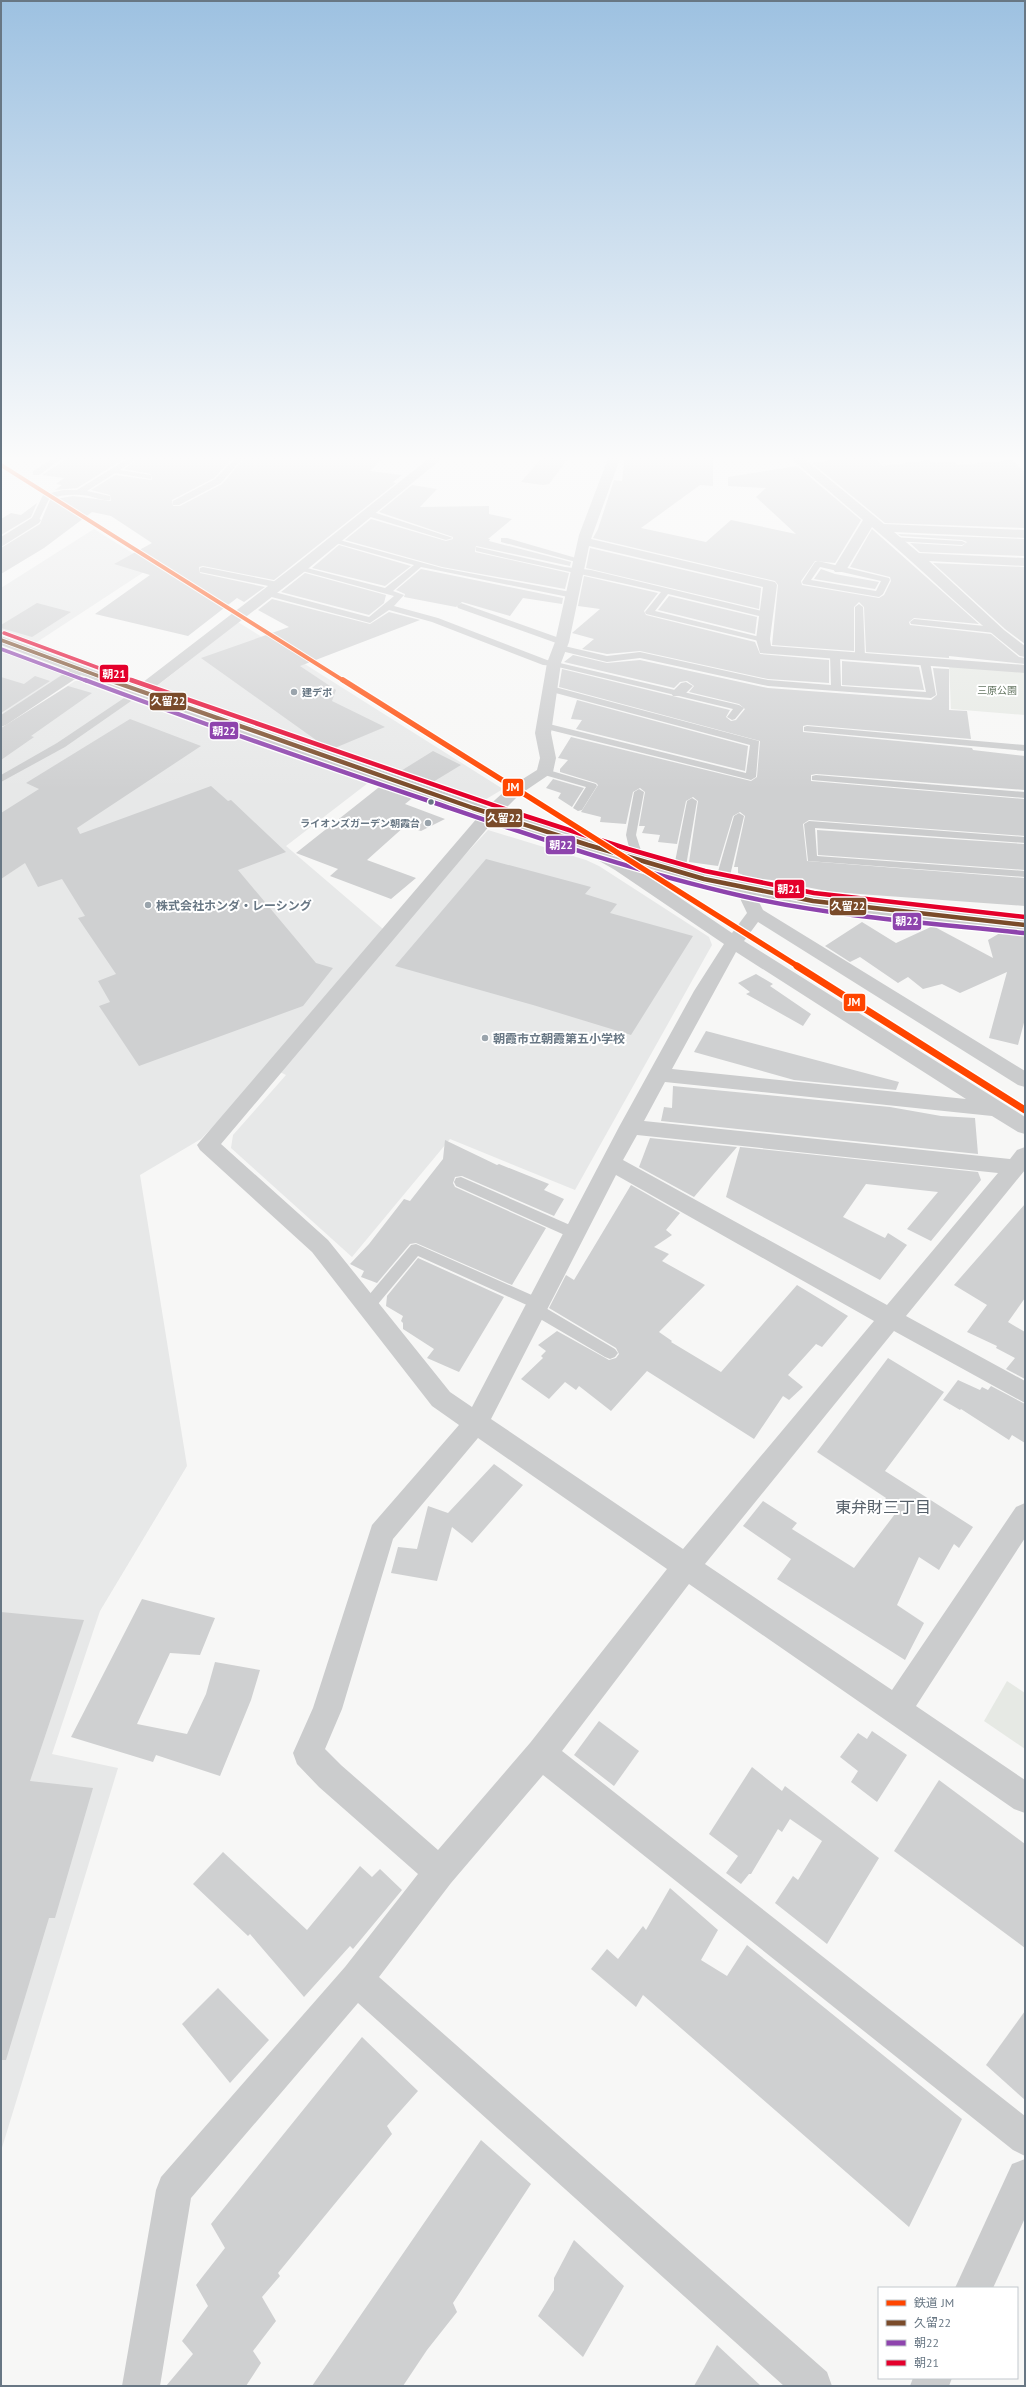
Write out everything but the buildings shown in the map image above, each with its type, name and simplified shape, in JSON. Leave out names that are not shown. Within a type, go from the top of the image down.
[{"type":"street","points":[[578,567],[561,645],[554,663],[543,733],[548,758],[545,772],[513,792],[490,814],[208,1145],[320,1246],[441,1399],[477,1421],[1025,1798]]},
{"type":"street","points":[[696,567],[770,585],[764,639],[765,650],[1025,669]]},
{"type":"street","points":[[927,567],[995,630],[1025,652]]},
{"type":"street","points":[[139,692],[299,569]]},
{"type":"street","points":[[1,640],[79,670],[303,751],[490,814],[679,872],[744,888],[857,907],[1025,925]]},
{"type":"street","points":[[1,722],[79,670]]},
{"type":"street","points":[[581,843],[622,866],[733,942],[1025,1127]]},
{"type":"street","points":[[744,888],[756,913],[1025,1080]]},
{"type":"street","points":[[440,1872],[330,1776],[308,1753],[327,1709],[381,1533],[477,1421],[574,1233],[659,1074],[733,942],[756,913]]},
{"type":"street","points":[[659,1074],[996,1109]]},
{"type":"street","points":[[630,1127],[1020,1161]]},
{"type":"street","points":[[141,2386],[174,2190],[357,1979],[440,1872],[541,1754],[686,1566],[1020,1161]]},
{"type":"street","points":[[611,1163],[890,1320],[1025,1393]]},
{"type":"street","points":[[897,1709],[1025,1515]]},
{"type":"street","points":[[541,1754],[1025,2138]]},
{"type":"street","points":[[357,1979],[813,2386]]},
{"type":"street","points":[[974,2287],[1025,2177]]},
{"type":"lane","points":[[387,591],[416,567]]},
{"type":"lane","points":[[434,567],[573,595]]},
{"type":"lane","points":[[581,567],[591,573],[767,614]]},
{"type":"lane","points":[[816,567],[806,582],[879,594],[886,580],[833,567]]},
{"type":"lane","points":[[267,594],[370,620],[388,607],[400,595],[299,569]]},
{"type":"lane","points":[[203,570],[278,585]]},
{"type":"lane","points":[[666,591],[648,612],[764,639]]},
{"type":"lane","points":[[461,606],[561,645],[607,659],[640,655],[768,683],[930,695],[925,662]]},
{"type":"lane","points":[[388,607],[434,620],[546,663],[554,663],[682,689],[739,708],[732,717]]},
{"type":"lane","points":[[859,607],[860,657]]},
{"type":"lane","points":[[914,622],[995,630]]},
{"type":"lane","points":[[835,655],[836,688]]},
{"type":"lane","points":[[545,726],[751,777],[754,743],[551,689]]},
{"type":"lane","points":[[1,778],[60,745],[139,692]]},
{"type":"lane","points":[[807,729],[1025,748]]},
{"type":"lane","points":[[545,772],[592,786],[578,808]]},
{"type":"lane","points":[[816,778],[1025,795]]},
{"type":"lane","points":[[638,860],[631,835],[639,792]]},
{"type":"lane","points":[[679,872],[692,801]]},
{"type":"lane","points":[[721,882],[740,816]]},
{"type":"lane","points":[[1025,840],[809,824],[812,859],[1025,874]]},
{"type":"lane","points":[[461,1182],[574,1233]]},
{"type":"lane","points":[[368,1306],[416,1248],[536,1306],[610,1353]]},
{"type":"shaded area","points":[[33,567],[151,567],[34,644],[1,632],[1,588]]},
{"type":"shaded area","points":[[238,622],[503,789],[483,801],[427,783],[157,686]]},
{"type":"shaded area","points":[[1,649],[61,671],[63,677],[1,717]]},
{"type":"shaded area","points":[[75,681],[85,681],[368,783],[286,846],[383,929],[271,1066],[201,1139],[140,1175],[187,1466],[100,1611],[52,1754],[118,1768],[1,2151],[1,730]]},
{"type":"shaded area","name":"朝霞市立朝霞第五小学校","points":[[488,830],[586,860],[599,866],[709,937],[712,945],[575,1190],[450,1139],[352,1257],[231,1148],[233,1135],[286,1075],[280,1072],[339,1004],[437,885]]},
{"type":"green space","name":"三原公園","points":[[949,663],[1025,669],[1025,715],[951,709]]},
{"type":"green space","points":[[1007,1681],[1025,1693],[1025,1749],[984,1721]]},
{"type":"rail line","name":"JM","points":[[164,567],[1025,1110]]},
{"type":"transit line","name":"朝21","points":[[4,633],[166,693],[383,769],[551,825],[705,871],[814,893],[884,903],[1025,917]]},
{"type":"transit line","name":"久留22","points":[[1,640],[218,719],[435,795],[550,833],[704,879],[813,901],[884,911],[1025,925]]},
{"type":"transit line","name":"朝22","points":[[1,649],[163,709],[326,766],[549,841],[665,877],[743,896],[812,909],[883,919],[1024,933]]},
{"type":"place","name":"建デポ","points":[[294,692]]},
{"type":"place","name":"ライオンズガーデン朝霞台","points":[[428,823]]},
{"type":"place","name":"株式会社ホンダ・レーシング","points":[[148,905]]},
{"type":"place","name":"朝霞市立朝霞第五小学校","points":[[485,1038]]},
{"type":"district","name":"東弁財三丁目","points":[[883,1507]]}]
